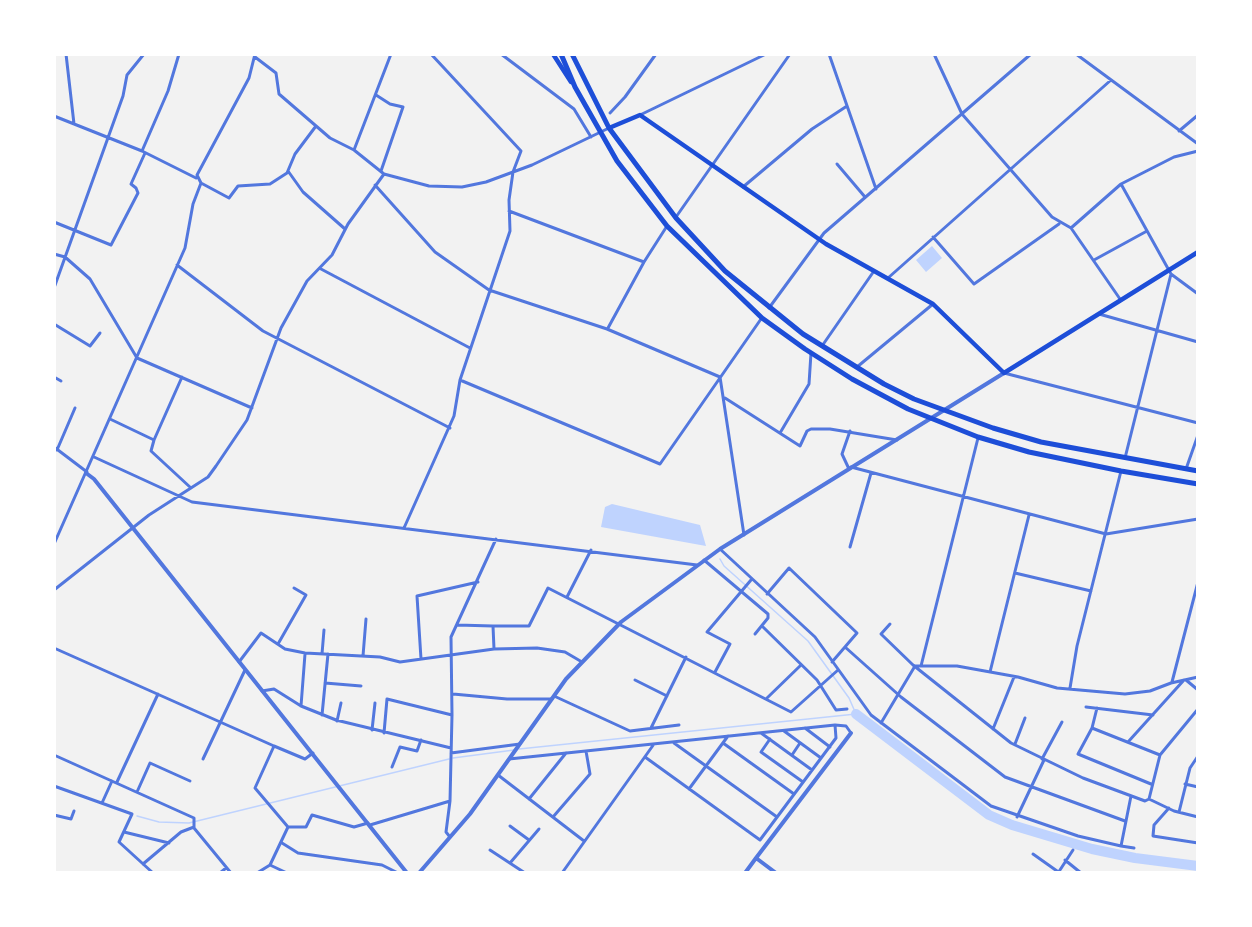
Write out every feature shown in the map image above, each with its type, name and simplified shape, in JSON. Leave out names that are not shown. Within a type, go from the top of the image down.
[{"type":"highway","points":[[561,54],[575,87],[600,133],[631,180],[667,226],[762,318],[812,352],[852,379],[932,419],[978,437],[1029,452],[1198,484]]},
{"type":"highway","points":[[572,54],[609,128],[676,218],[725,271],[769,309],[822,346],[856,368],[914,399],[946,411],[1041,442],[1198,471]]},
{"type":"main road","points":[[553,54],[562,71],[575,87]]},
{"type":"main road","points":[[609,128],[640,115],[819,239],[933,304],[1004,374],[1097,313],[1171,272],[1198,252]]},
{"type":"street","points":[[66,54],[75,124]]},
{"type":"street","points":[[54,288],[123,96],[128,75],[144,54]]},
{"type":"street","points":[[54,222],[111,244],[138,193],[131,184],[168,91],[179,54]]},
{"type":"street","points":[[354,150],[391,54]]},
{"type":"street","points":[[404,528],[450,428],[460,380],[510,231],[509,211],[513,172],[521,151],[431,54]]},
{"type":"street","points":[[501,54],[574,109],[591,137]]},
{"type":"street","points":[[610,113],[625,98],[656,54]]},
{"type":"street","points":[[640,115],[766,54]]},
{"type":"street","points":[[676,218],[790,54]]},
{"type":"street","points":[[829,54],[876,189]]},
{"type":"street","points":[[934,54],[962,114],[1060,223],[1071,228],[1120,299]]},
{"type":"street","points":[[769,309],[819,239],[1031,54]]},
{"type":"street","points":[[1076,54],[1198,144]]},
{"type":"street","points":[[196,178],[249,78],[255,56],[276,73],[279,94],[316,126],[349,150],[354,150],[382,173],[429,186],[462,187],[513,172],[609,128]]},
{"type":"street","points":[[887,278],[1111,80]]},
{"type":"street","points":[[54,591],[133,528],[208,477],[227,452],[252,408],[276,338],[307,280],[332,255],[345,229],[382,173],[403,107],[390,104],[376,95]]},
{"type":"street","points":[[743,187],[812,129],[847,105]]},
{"type":"street","points":[[1179,132],[1198,115]]},
{"type":"street","points":[[54,116],[143,152],[196,178],[229,198],[238,186],[267,185],[288,171],[298,149],[316,126]]},
{"type":"street","points":[[1071,228],[1121,184],[1174,157],[1198,151]]},
{"type":"street","points":[[837,164],[865,197]]},
{"type":"street","points":[[288,171],[303,192],[345,229]]},
{"type":"street","points":[[54,544],[185,248],[193,204],[201,183]]},
{"type":"street","points":[[1121,184],[1171,272],[1198,294]]},
{"type":"street","points":[[375,185],[435,252],[489,290],[608,329],[720,377]]},
{"type":"street","points":[[509,211],[644,262]]},
{"type":"street","points":[[933,237],[974,284],[1060,223]]},
{"type":"street","points":[[608,329],[644,262],[667,226]]},
{"type":"street","points":[[1094,260],[1147,231]]},
{"type":"street","points":[[54,254],[65,257],[90,279],[137,358],[252,408]]},
{"type":"street","points":[[177,265],[248,320],[276,338],[450,428]]},
{"type":"street","points":[[320,268],[470,348]]},
{"type":"street","points":[[822,346],[874,271]]},
{"type":"street","points":[[1125,458],[1171,272]]},
{"type":"street","points":[[856,368],[933,304]]},
{"type":"street","points":[[1097,313],[1198,342]]},
{"type":"street","points":[[460,380],[660,464],[762,318]]},
{"type":"street","points":[[54,324],[90,346],[100,333]]},
{"type":"street","points":[[780,433],[809,384],[812,352]]},
{"type":"street","points":[[419,873],[451,838],[582,662],[620,624],[720,549],[1004,374],[1198,423]]},
{"type":"street","points":[[54,377],[60,381]]},
{"type":"street","points":[[182,377],[151,451],[192,488]]},
{"type":"street","points":[[720,377],[744,535]]},
{"type":"street","points":[[725,398],[800,446],[807,431],[812,429],[849,431],[897,440]]},
{"type":"street","points":[[75,408],[56,449],[94,479],[407,873]]},
{"type":"street","points":[[110,419],[154,440]]},
{"type":"street","points":[[849,431],[842,454],[850,468],[964,496],[1029,515],[1106,534],[1198,519]]},
{"type":"street","points":[[1186,469],[1198,435]]},
{"type":"street","points":[[921,666],[978,437]]},
{"type":"street","points":[[94,457],[192,502],[697,565]]},
{"type":"street","points":[[1070,688],[1077,646],[1121,471]]},
{"type":"street","points":[[850,547],[871,473]]},
{"type":"street","points":[[990,672],[1029,515]]},
{"type":"street","points":[[451,838],[446,832],[452,748],[451,638],[496,539]]},
{"type":"street","points":[[720,549],[751,581],[815,637],[836,672],[868,712],[991,806],[1017,817],[1078,836],[1134,848]]},
{"type":"street","points":[[566,597],[591,550]]},
{"type":"street","points":[[704,560],[768,614],[755,634]]},
{"type":"street","points":[[767,594],[789,568],[856,633],[832,662]]},
{"type":"street","points":[[1015,573],[1091,591]]},
{"type":"street","points":[[715,672],[730,644],[707,632],[751,581]]},
{"type":"street","points":[[421,659],[417,596],[478,582]]},
{"type":"street","points":[[1172,682],[1198,582]]},
{"type":"street","points":[[278,644],[306,595],[294,588]]},
{"type":"street","points":[[457,625],[529,626],[548,588],[791,712],[836,672]]},
{"type":"street","points":[[363,656],[366,619]]},
{"type":"street","points":[[890,624],[881,634],[915,666],[1015,745],[1131,796],[1149,799],[1179,812],[1198,816]]},
{"type":"street","points":[[493,626],[494,649]]},
{"type":"street","points":[[762,626],[785,646],[820,685],[836,710],[847,709]]},
{"type":"street","points":[[322,654],[324,630]]},
{"type":"street","points":[[239,662],[261,633],[289,650],[363,656],[400,662],[451,657],[494,649],[552,649],[565,652],[582,662]]},
{"type":"street","points":[[845,647],[898,694],[1005,777],[1126,821]]},
{"type":"street","points":[[54,648],[305,759],[313,753]]},
{"type":"street","points":[[301,706],[305,653]]},
{"type":"street","points":[[322,715],[328,654]]},
{"type":"street","points":[[651,728],[686,657]]},
{"type":"street","points":[[766,699],[801,665]]},
{"type":"street","points":[[915,666],[957,666],[1057,688],[1125,694],[1150,691],[1172,682],[1198,677]]},
{"type":"street","points":[[881,723],[915,666]]},
{"type":"street","points":[[203,759],[246,670]]},
{"type":"street","points":[[993,729],[1014,677]]},
{"type":"street","points":[[1185,679],[1198,690]]},
{"type":"street","points":[[1127,742],[1185,679]]},
{"type":"street","points":[[635,680],[667,696]]},
{"type":"street","points":[[325,683],[362,687]]},
{"type":"street","points":[[262,691],[274,689],[301,706],[338,721],[452,748]]},
{"type":"street","points":[[117,783],[158,694]]},
{"type":"street","points":[[453,694],[507,699],[553,698],[630,731],[679,724]]},
{"type":"street","points":[[384,733],[387,699],[452,715]]},
{"type":"street","points":[[338,721],[341,703]]},
{"type":"street","points":[[372,730],[375,703]]},
{"type":"street","points":[[1086,707],[1153,715]]},
{"type":"street","points":[[1097,708],[1092,729],[1078,754],[1151,784]]},
{"type":"street","points":[[1149,799],[1160,755],[1198,710]]},
{"type":"street","points":[[1015,745],[1025,718]]},
{"type":"street","points":[[1017,817],[1062,722]]},
{"type":"street","points":[[645,757],[760,840],[836,738],[835,725]]},
{"type":"street","points":[[509,759],[783,730],[846,726],[851,732],[745,873]]},
{"type":"street","points":[[805,728],[830,747]]},
{"type":"street","points":[[1092,729],[1160,755]]},
{"type":"street","points":[[783,730],[821,758]]},
{"type":"street","points":[[761,733],[812,770]]},
{"type":"street","points":[[688,789],[728,736]]},
{"type":"street","points":[[392,767],[400,747],[417,751],[421,740]]},
{"type":"street","points":[[770,740],[761,752],[803,782]]},
{"type":"street","points":[[673,742],[777,817]]},
{"type":"street","points":[[723,743],[794,794]]},
{"type":"street","points":[[792,755],[800,743]]},
{"type":"street","points":[[562,873],[654,744]]},
{"type":"street","points":[[450,755],[520,745]]},
{"type":"street","points":[[274,746],[255,788],[288,827],[306,827],[312,815],[354,827],[450,801]]},
{"type":"street","points":[[553,817],[590,774],[586,751]]},
{"type":"street","points":[[529,799],[566,753]]},
{"type":"street","points":[[54,755],[194,819],[194,827],[231,873]]},
{"type":"street","points":[[1179,812],[1190,768],[1198,756]]},
{"type":"street","points":[[137,792],[150,763],[190,782]]},
{"type":"street","points":[[498,775],[584,841]]},
{"type":"street","points":[[102,803],[112,781]]},
{"type":"street","points":[[1185,784],[1198,787]]},
{"type":"street","points":[[54,786],[132,814],[119,842],[153,873]]},
{"type":"street","points":[[1121,846],[1131,796]]},
{"type":"street","points":[[1169,808],[1154,825],[1153,836],[1198,843]]},
{"type":"street","points":[[54,815],[71,819],[74,811]]},
{"type":"street","points":[[510,826],[529,840]]},
{"type":"street","points":[[142,865],[181,832],[194,827]]},
{"type":"street","points":[[257,873],[270,865],[288,827]]},
{"type":"street","points":[[510,863],[539,829]]},
{"type":"street","points":[[124,832],[169,843]]},
{"type":"street","points":[[282,843],[298,853],[382,865],[398,873]]},
{"type":"street","points":[[490,850],[525,873]]},
{"type":"street","points":[[1033,855],[1058,872],[1073,850]]},
{"type":"street","points":[[756,858],[776,873]]},
{"type":"street","points":[[1065,860],[1081,873]]},
{"type":"street","points":[[270,865],[287,873]]},
{"type":"street","points":[[220,873],[226,868]]},
{"type":"street","points":[[1096,873],[1105,873]]},
{"type":"water","points":[[932,246],[942,258],[926,272],[916,260]]},
{"type":"water","points":[[612,504],[700,525],[706,546],[601,527],[605,507]]},
{"type":"waterway","points":[[519,749],[856,714],[849,698],[808,641],[724,566],[720,559]]},
{"type":"waterway","points":[[856,714],[989,815],[1012,825],[1092,849],[1135,858],[1198,866]]},
{"type":"waterway","points":[[453,758],[514,750]]},
{"type":"waterway","points":[[137,816],[159,822],[189,823],[449,759]]}]
